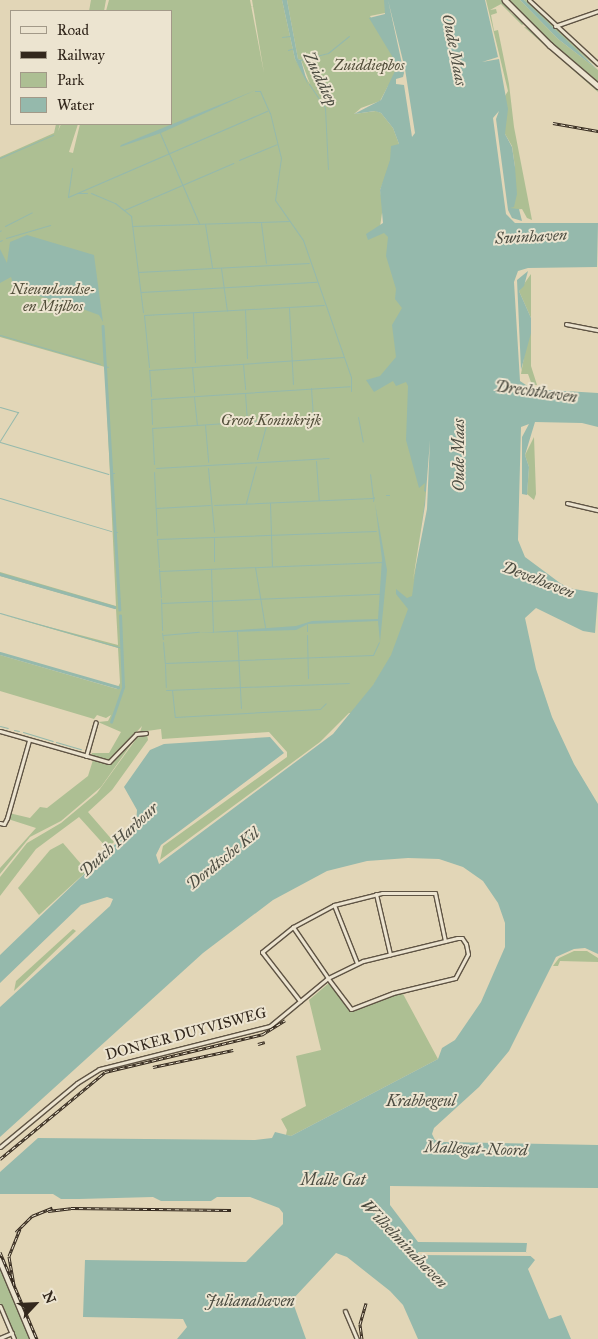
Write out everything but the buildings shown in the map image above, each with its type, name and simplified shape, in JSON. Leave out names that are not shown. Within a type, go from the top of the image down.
[{"type":"street","points":[[505,0],[550,45],[598,86]]},
{"type":"street","points":[[529,0],[598,64]]},
{"type":"street","points":[[555,26],[598,11]]},
{"type":"street","points":[[566,324],[598,330]]},
{"type":"street","points":[[567,503],[598,510]]},
{"type":"street","points":[[86,756],[96,722]]},
{"type":"street","points":[[0,731],[86,756],[111,761],[136,734],[146,732]]},
{"type":"street","points":[[2,824],[7,818],[29,740]]},
{"type":"street","points":[[300,1001],[262,955],[293,927],[334,905],[376,894],[434,893],[445,941]]},
{"type":"street","points":[[376,894],[390,954]]},
{"type":"street","points":[[334,905],[357,963]]},
{"type":"street","points":[[293,927],[328,978]]},
{"type":"street","name":"DONKER DUYVISWEG","points":[[0,1148],[76,1083],[99,1069],[262,1029],[328,978],[357,963],[462,938],[467,949],[468,956],[455,978],[393,993],[351,1008],[328,978]]},
{"type":"street","points":[[0,1260],[33,1339]]},
{"type":"street","points":[[0,1306],[14,1339]]},
{"type":"street","points":[[345,1311],[357,1339]]},
{"type":"street","points":[[0,1338],[12,1333]]},
{"type":"green space","points":[[91,0],[106,0],[104,10],[89,10]]},
{"type":"green space","name":"Groot Koninkrijk","points":[[109,0],[250,0],[264,73],[252,0],[282,0],[295,59],[310,84],[301,60],[298,59],[287,0],[388,0],[404,73],[388,86],[380,101],[361,108],[354,114],[376,111],[381,113],[393,128],[399,144],[380,190],[383,206],[380,227],[428,219],[434,446],[412,607],[389,664],[353,713],[349,713],[320,742],[160,860],[163,846],[287,757],[287,752],[269,732],[162,739],[161,729],[140,732],[142,726],[112,759],[106,760],[91,756],[92,753],[109,753],[121,732],[98,722],[108,721],[111,715],[106,718],[97,715],[94,719],[0,691],[0,655],[117,689],[120,683],[118,648],[0,614],[118,645],[116,609],[0,576],[0,572],[116,606],[105,367],[0,337],[0,157],[54,133],[56,125],[60,125],[58,131],[61,125],[78,125],[69,152],[73,153],[80,125],[172,125],[172,10],[106,10]],"holes":[[[385,13],[391,53],[370,16]]]},
{"type":"green space","points":[[486,0],[504,0],[511,13],[525,23],[522,25],[501,4],[490,10],[496,9],[497,13],[491,15],[494,31],[498,30],[509,84],[514,127],[532,220],[527,218],[522,209],[512,210],[510,208],[515,167],[512,146],[505,134],[505,96],[508,91]]},
{"type":"green space","points":[[507,0],[520,0],[558,39],[598,70],[598,84],[551,45]]},
{"type":"green space","points":[[524,0],[527,0],[598,68],[562,39]]},
{"type":"green space","points":[[524,27],[530,28],[598,87],[598,92]]},
{"type":"green space","points":[[531,274],[531,318],[519,291]]},
{"type":"green space","points":[[531,318],[531,366],[537,385],[532,385],[528,374],[521,374]]},
{"type":"green space","points":[[534,437],[536,494],[534,500],[527,494],[529,467],[525,455]]},
{"type":"green space","points":[[139,735],[147,735],[148,740],[112,790],[88,812],[114,842],[107,848],[79,817],[36,849],[0,896],[0,877],[27,843],[61,823],[97,793]]},
{"type":"green space","points":[[137,736],[101,787],[61,821],[30,837],[0,874],[0,868],[36,828],[8,819],[9,813],[30,818],[40,807],[47,808],[88,776],[93,760],[113,762]]},
{"type":"green space","points":[[63,843],[87,871],[39,915],[18,888],[50,850]]},
{"type":"green space","points":[[73,929],[76,931],[14,991],[16,981]]},
{"type":"green space","points":[[574,951],[587,951],[598,958],[598,962],[560,961],[558,966],[553,966],[559,958]]},
{"type":"green space","points":[[329,983],[350,1011],[402,992],[438,1059],[291,1136],[286,1135],[287,1130],[281,1119],[306,1106],[296,1056],[321,1050],[309,1000]]},
{"type":"green space","points":[[0,1267],[31,1339],[15,1339],[0,1303]]},
{"type":"water","points":[[282,0],[287,0],[298,59],[301,60],[308,85],[295,59]]},
{"type":"water","points":[[384,0],[485,0],[498,57],[482,62],[499,59],[508,109],[505,134],[512,147],[517,194],[514,207],[510,208],[519,209],[522,221],[512,218],[508,210],[496,119],[499,111],[493,118],[506,214],[515,223],[598,223],[597,267],[528,268],[518,271],[514,282],[520,381],[532,389],[598,393],[598,427],[582,423],[535,422],[525,455],[529,467],[527,495],[522,494],[522,437],[529,424],[521,427],[518,540],[525,557],[560,583],[568,588],[598,593],[595,633],[583,631],[536,608],[525,618],[536,669],[552,717],[574,764],[598,804],[598,954],[585,948],[574,949],[556,957],[509,1051],[479,1087],[434,1128],[432,1134],[435,1140],[444,1142],[598,1145],[598,1188],[390,1186],[390,1205],[418,1242],[527,1243],[526,1252],[535,1260],[528,1269],[549,1319],[561,1315],[571,1339],[418,1339],[403,1305],[390,1291],[347,1257],[336,1253],[292,1300],[306,1339],[177,1339],[187,1327],[183,1319],[83,1317],[85,1260],[246,1262],[283,1224],[283,1213],[279,1208],[250,1197],[217,1197],[211,1201],[161,1201],[153,1197],[61,1199],[53,1194],[0,1194],[0,1172],[38,1138],[255,1140],[272,1138],[275,1132],[291,1136],[438,1059],[442,1048],[455,1040],[481,1002],[505,947],[505,923],[498,903],[483,881],[463,867],[439,859],[408,858],[367,861],[327,871],[273,900],[203,953],[0,1137],[0,1007],[110,906],[113,899],[107,897],[81,905],[0,983],[0,955],[136,824],[137,810],[124,787],[150,750],[164,744],[270,737],[284,753],[161,845],[156,855],[159,864],[333,734],[373,685],[391,655],[408,609],[396,594],[396,589],[407,598],[412,596],[426,492],[424,491],[425,483],[419,488],[406,440],[408,386],[406,382],[396,386],[393,381],[374,392],[366,380],[380,376],[396,357],[392,325],[402,308],[395,299],[396,289],[386,256],[388,237],[384,233],[368,240],[366,234],[383,223],[380,190],[390,160],[391,146],[399,144],[393,128],[381,113],[375,111],[354,114],[381,100],[395,71],[395,61],[369,18],[385,14]]},
{"type":"water","points":[[520,0],[524,0],[598,70],[558,39]]},
{"type":"water","points":[[256,90],[161,133],[120,147]]},
{"type":"water","points":[[27,235],[94,255],[103,322],[99,315],[66,303],[15,290],[11,277],[0,283],[0,249],[7,263],[10,242]]},
{"type":"water","points":[[528,271],[524,286],[519,291],[531,318],[531,333],[521,370],[517,280]]},
{"type":"water","points":[[375,503],[387,570],[380,642],[378,621],[308,624],[296,630],[198,633],[296,626],[312,621],[378,619],[382,559]]},
{"type":"pier","points":[[388,0],[405,69],[415,133],[412,137],[404,85],[396,84],[396,79],[403,77],[404,73]]},
{"type":"pier","points":[[430,440],[427,509],[413,580],[425,505]]},
{"type":"pier","points":[[418,1252],[526,1252],[533,1256],[418,1255]]},
{"type":"waterway","points":[[282,37],[290,36]]},
{"type":"waterway","points":[[300,60],[328,53],[349,36]]},
{"type":"waterway","name":"Zuiddiep","points":[[288,50],[294,48]]},
{"type":"waterway","name":"Zuiddiep","points":[[309,84],[325,108],[328,169]]},
{"type":"waterway","points":[[255,91],[260,91],[270,113],[281,158],[275,200],[303,240],[351,377],[351,391]]},
{"type":"waterway","points":[[72,168],[68,197],[267,111]]},
{"type":"waterway","points":[[160,133],[199,223]]},
{"type":"waterway","points":[[0,158],[53,135]]},
{"type":"waterway","points":[[239,160],[277,144]]},
{"type":"waterway","points":[[124,210],[233,163]]},
{"type":"waterway","points":[[77,193],[87,193]]},
{"type":"waterway","points":[[91,193],[115,203],[131,216],[143,312]]},
{"type":"waterway","points":[[5,226],[32,212]]},
{"type":"waterway","points":[[132,226],[289,221]]},
{"type":"waterway","points":[[261,223],[266,263]]},
{"type":"waterway","points":[[205,224],[212,267]]},
{"type":"waterway","points":[[6,238],[50,225]]},
{"type":"waterway","points":[[138,272],[309,263]]},
{"type":"waterway","points":[[221,268],[227,311]]},
{"type":"waterway","points":[[141,292],[317,282]]},
{"type":"waterway","points":[[149,367],[144,315],[324,305]]},
{"type":"waterway","points":[[289,308],[293,384]]},
{"type":"waterway","points":[[245,310],[247,358]]},
{"type":"waterway","points":[[193,313],[195,362]]},
{"type":"waterway","points":[[103,326],[120,609]]},
{"type":"waterway","points":[[0,335],[100,364]]},
{"type":"waterway","points":[[151,396],[149,370],[344,357]]},
{"type":"waterway","points":[[243,364],[245,389]]},
{"type":"waterway","points":[[192,367],[194,392]]},
{"type":"waterway","points":[[152,424],[151,399],[350,386]]},
{"type":"waterway","points":[[154,464],[152,428],[313,417],[311,388]]},
{"type":"waterway","points":[[245,393],[247,422]]},
{"type":"waterway","points":[[194,397],[197,425]]},
{"type":"waterway","points":[[0,407],[18,412],[0,441]]},
{"type":"waterway","points":[[358,417],[363,442]]},
{"type":"waterway","points":[[257,459],[267,421]]},
{"type":"waterway","points":[[205,425],[208,462]]},
{"type":"waterway","points":[[0,442],[108,474]]},
{"type":"waterway","points":[[156,468],[329,458]]},
{"type":"waterway","points":[[316,461],[319,500]]},
{"type":"waterway","points":[[246,503],[256,466]]},
{"type":"waterway","points":[[208,468],[214,532]]},
{"type":"waterway","points":[[154,472],[157,535]]},
{"type":"waterway","points":[[214,505],[373,498],[370,474]]},
{"type":"waterway","points":[[373,501],[374,497]]},
{"type":"waterway","points":[[0,498],[111,531]]},
{"type":"waterway","points":[[270,503],[272,566]]},
{"type":"waterway","points":[[156,508],[210,505]]},
{"type":"waterway","points":[[159,567],[157,539],[376,531]]},
{"type":"waterway","points":[[214,538],[214,561]]},
{"type":"waterway","points":[[159,571],[383,562]]},
{"type":"waterway","points":[[255,567],[265,627]]},
{"type":"waterway","points":[[159,569],[161,597]]},
{"type":"waterway","points":[[211,569],[213,632]]},
{"type":"waterway","points":[[0,574],[114,607]]},
{"type":"waterway","points":[[161,603],[380,594]]},
{"type":"waterway","points":[[161,599],[162,630]]},
{"type":"waterway","points":[[0,613],[122,648]]},
{"type":"waterway","points":[[111,722],[123,687],[120,616]]},
{"type":"waterway","points":[[307,624],[307,631]]},
{"type":"waterway","points":[[163,635],[199,632]]},
{"type":"waterway","points":[[237,632],[241,708]]},
{"type":"waterway","points":[[162,633],[163,639]]},
{"type":"waterway","points":[[307,635],[308,678]]},
{"type":"waterway","points":[[163,642],[165,663],[373,655],[379,642]]},
{"type":"waterway","points":[[0,653],[118,687]]},
{"type":"waterway","points":[[165,664],[166,687]]},
{"type":"waterway","points":[[166,690],[349,683]]},
{"type":"waterway","points":[[172,690],[175,717],[320,709],[326,703]]},
{"type":"waterway","points":[[0,726],[8,728]]},
{"type":"waterway","points":[[14,730],[19,731]]},
{"type":"waterway","points":[[23,732],[53,741]]},
{"type":"waterway","points":[[56,742],[81,749]]},
{"type":"railway","points":[[553,123],[598,131]]},
{"type":"railway","points":[[0,1159],[105,1072],[263,1034],[285,1020]]},
{"type":"railway","points":[[258,1044],[265,1042]]},
{"type":"railway","points":[[153,1067],[233,1050]]},
{"type":"railway","points":[[16,1232],[32,1216],[52,1208]]},
{"type":"railway","points":[[48,1211],[71,1208],[231,1210]]},
{"type":"railway","points":[[14,1285],[9,1256],[20,1229]]},
{"type":"railway","points":[[0,1252],[37,1339]]},
{"type":"railway","points":[[362,1339],[360,1324],[366,1303]]},
{"type":"water label","name":"Oude Maas","points":[[454,50]]},
{"type":"water label","name":"Swinhaven","points":[[531,237]]},
{"type":"water label","name":"Drechthaven","points":[[536,392]]},
{"type":"water label","name":"Oude Maas","points":[[459,455]]},
{"type":"water label","name":"Develhaven","points":[[538,580]]},
{"type":"water label","name":"Dutch Harbour","points":[[119,840]]},
{"type":"water label","name":"Dordtsche Kil","points":[[223,859]]},
{"type":"water label","name":"Krabbegeul","points":[[421,1101]]},
{"type":"water label","name":"Mallegat-Noord","points":[[476,1149]]},
{"type":"water label","name":"Malle Gat","points":[[333,1180]]},
{"type":"water label","name":"Wilhelminahaven","points":[[404,1244]]},
{"type":"water label","name":"Julianahaven","points":[[250,1301]]},
{"type":"park label","name":"Zuiddiepbos","points":[[369,66]]},
{"type":"park label","name":"Nieuwlandse- en Mijlbos","points":[[53,298]]}]
